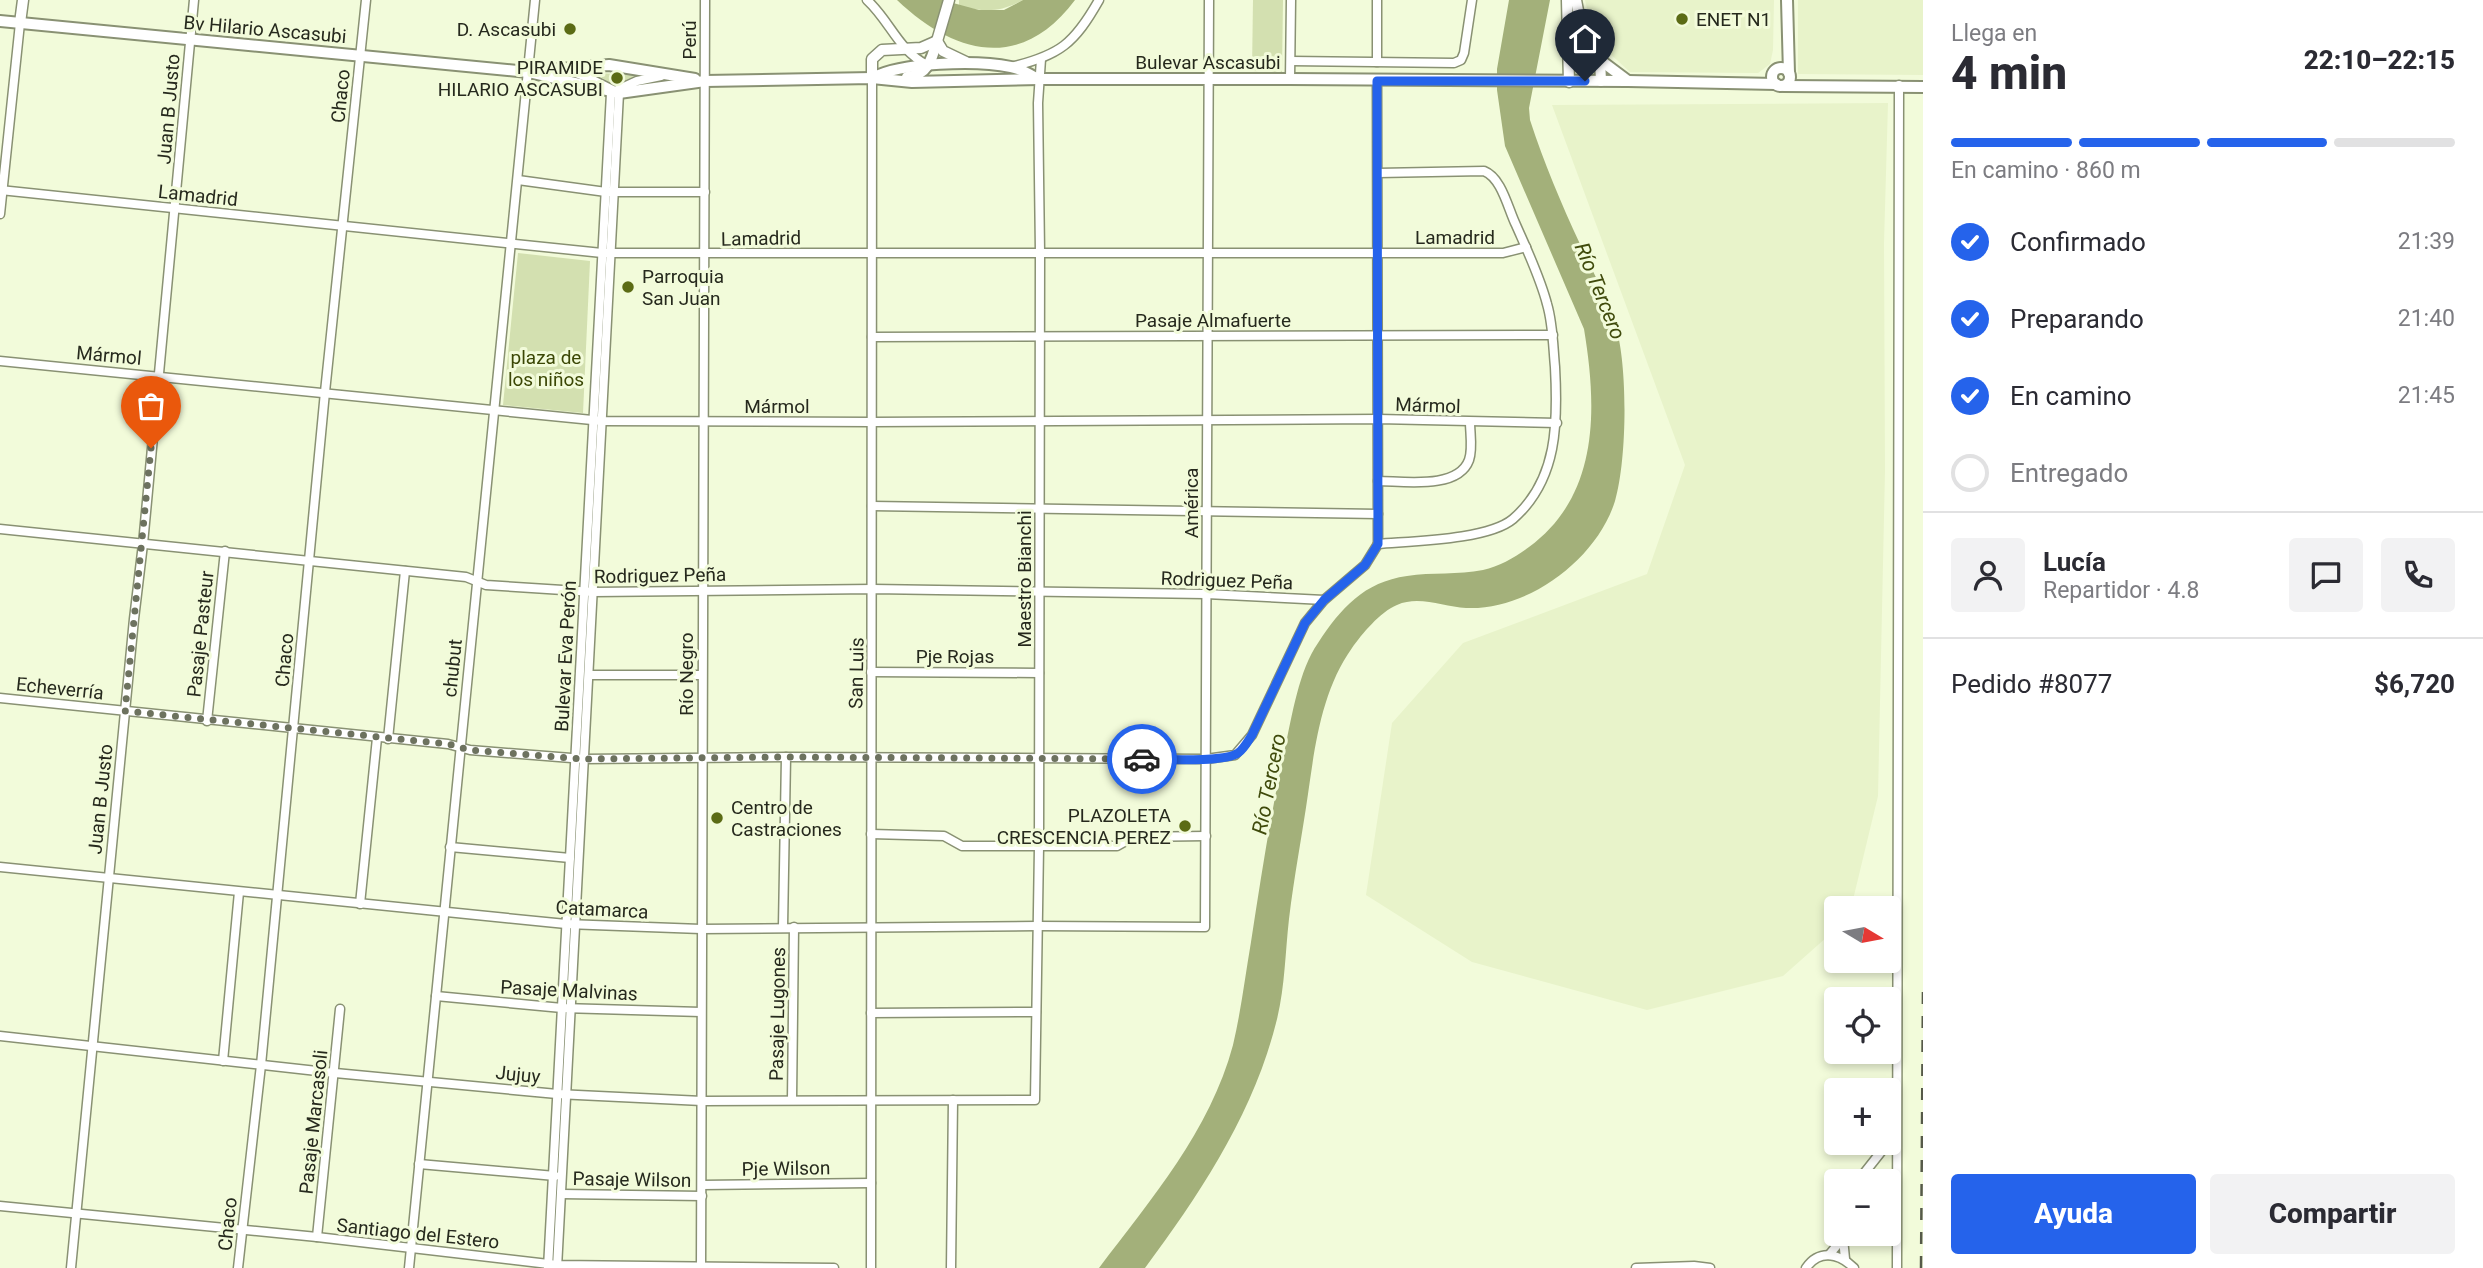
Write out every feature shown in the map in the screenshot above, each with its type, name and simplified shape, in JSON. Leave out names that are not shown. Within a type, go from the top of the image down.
[{"type":"main road","points":[[1784,79],[1787,57],[1787,0]]},
{"type":"main road","name":"Bv Hilario Ascasubi","points":[[0,21],[527,72]]},
{"type":"main road","points":[[891,81],[919,75],[927,65],[937,41]]},
{"type":"main road","points":[[1600,60],[1628,81]]},
{"type":"main road","points":[[527,72],[609,65],[705,81]]},
{"type":"main road","points":[[527,72],[615,92],[705,81],[872,78],[893,70],[927,65],[1010,67],[1038,79]]},
{"type":"main road","name":"Bulevar Ascasubi","points":[[872,78],[891,81],[1290,79],[1569,82],[1761,82],[1784,79],[1923,87]]},
{"type":"street","points":[[0,214],[23,0]]},
{"type":"street","name":"Juan B Justo","points":[[71,1268],[194,0]]},
{"type":"street","name":"Chaco","points":[[238,1268],[261,1065],[325,392],[366,0]]},
{"type":"street","name":"chubut","points":[[409,1268],[535,0]]},
{"type":"street","name":"Perú","points":[[705,0],[705,81]]},
{"type":"street","points":[[867,0],[903,48],[927,65]]},
{"type":"street","points":[[948,0],[937,41],[943,51],[972,64]]},
{"type":"street","points":[[1010,67],[1041,60],[1072,40],[1099,0]]},
{"type":"street","name":"América","points":[[1205,927],[1209,0]]},
{"type":"street","points":[[1290,79],[1291,0]]},
{"type":"street","points":[[1377,0],[1377,62]]},
{"type":"street","points":[[1290,61],[1454,63],[1461,60],[1464,53],[1472,0]]},
{"type":"street","points":[[1567,0],[1569,82]]},
{"type":"street","points":[[1576,0],[1579,23],[1600,60],[1601,81]]},
{"type":"street","points":[[872,78],[871,66],[876,54],[887,49],[921,48],[937,41]]},
{"type":"street","points":[[1570,58],[1580,52],[1592,50]]},
{"type":"street","name":"Maestro Bianchi","points":[[1035,1100],[1040,591],[1038,79],[1041,60]]},
{"type":"street","points":[[564,69],[615,92],[637,81],[667,74]]},
{"type":"street","name":"San Luis","points":[[871,1268],[872,78]]},
{"type":"street","name":"Río Negro","points":[[701,1268],[705,81]]},
{"type":"street","points":[[1377,81],[1378,544],[1489,531],[1511,520],[1528,504],[1544,477],[1555,445],[1557,423],[1553,335],[1547,304],[1525,247],[1491,174],[1378,173]]},
{"type":"street","points":[[1897,1078],[1899,85]]},
{"type":"street","name":"Bulevar Eva Perón","points":[[553,1266],[615,92]]},
{"type":"street","points":[[518,180],[611,192],[705,192]]},
{"type":"street","name":"Lamadrid","points":[[1,190],[607,253],[1503,253],[1525,247]]},
{"type":"street","name":"Pasaje Almafuerte","points":[[873,337],[1553,335]]},
{"type":"street","name":"Mármol","points":[[0,361],[597,421],[1378,419],[1557,423]]},
{"type":"street","points":[[1378,481],[1449,480],[1470,458],[1470,422]]},
{"type":"street","points":[[873,506],[1378,514]]},
{"type":"street","name":"Rodriguez Peña","points":[[0,529],[467,577],[486,585],[589,592],[873,589],[1206,594],[1324,600]]},
{"type":"street","name":"Echeverría","points":[[0,698],[580,759],[1206,759],[1235,755],[1242,750],[1252,735],[1305,623],[1324,600],[1365,565],[1378,544]]},
{"type":"street","name":"Pasaje Pasteur","points":[[207,721],[225,551]]},
{"type":"street","points":[[388,739],[405,571]]},
{"type":"street","name":"Bulevar Eva Perón","points":[[571,924],[570,858],[589,675],[589,592]]},
{"type":"street","name":"Pje Rojas","points":[[871,671],[1039,673]]},
{"type":"street","points":[[589,675],[702,675]]},
{"type":"street","points":[[360,904],[377,737]]},
{"type":"street","name":"Pasaje Lugones","points":[[783,927],[786,757]]},
{"type":"street","points":[[871,834],[944,836],[962,846],[1039,847],[1117,846],[1133,837],[1206,836]]},
{"type":"street","points":[[450,847],[570,858]]},
{"type":"street","name":"Catamarca","points":[[0,867],[571,924],[701,929],[1205,927]]},
{"type":"street","points":[[223,1061],[239,892]]},
{"type":"street","name":"Pasaje Lugones","points":[[792,1100],[794,927]]},
{"type":"street","name":"Pasaje Malvinas","points":[[436,996],[566,1008],[701,1012]]},
{"type":"street","name":"Pasaje Marcasoli","points":[[317,1237],[340,1009]]},
{"type":"street","points":[[871,1013],[1036,1012]]},
{"type":"street","name":"Jujuy","points":[[0,1036],[335,1073],[562,1094],[702,1101],[1035,1100]]},
{"type":"street","points":[[951,1268],[953,1100]]},
{"type":"street","points":[[1866,1169],[1877,1155]]},
{"type":"street","points":[[1897,1155],[1897,1268]]},
{"type":"street","points":[[419,1164],[557,1176]]},
{"type":"street","name":"Bulevar Eva Perón","points":[[553,1266],[561,1194],[557,1176]]},
{"type":"street","name":"Pje Wilson","points":[[702,1185],[871,1183]]},
{"type":"street","name":"Pasaje Wilson","points":[[561,1194],[702,1196]]},
{"type":"street","name":"Santiago del Estero","points":[[0,1206],[317,1237],[553,1266],[834,1268]]},
{"type":"street","points":[[1829,1255],[1836,1246]]},
{"type":"street","points":[[1844,1246],[1845,1259]]},
{"type":"street","points":[[1806,1268],[1818,1257],[1829,1255],[1845,1259],[1854,1268]]},
{"type":"street","points":[[1636,1268],[1710,1268]]},
{"type":"shaded area","name":"ENET N1","points":[[1585,0],[1774,0],[1773,50],[1770,64],[1758,73],[1630,72],[1594,39]]},
{"type":"shaded area","points":[[1798,0],[1923,0],[1923,75],[1798,74]]},
{"type":"shaded area","points":[[1888,103],[1884,243],[1885,471],[1878,796],[1854,896],[1824,896],[1824,940],[1783,976],[1647,1010],[1472,962],[1366,895],[1392,723],[1463,643],[1647,574],[1685,465],[1552,105]]},
{"type":"green space","points":[[959,0],[1023,0],[1007,7],[984,10],[959,6]]},
{"type":"green space","points":[[1253,0],[1283,0],[1282,72],[1252,71]]},
{"type":"green space","points":[[1582,56],[1590,56],[1596,60],[1596,74],[1577,74],[1576,63]]},
{"type":"green space","points":[[596,73],[636,75],[616,83]]},
{"type":"green space","name":"plaza de los niños","points":[[518,253],[590,261],[583,413],[503,405]]},
{"type":"water","points":[[897,0],[942,0],[979,10],[1004,10],[1023,0],[1075,0],[1055,23],[1033,38],[1011,46],[988,48],[942,34]]},
{"type":"water","name":"Río Tercero","points":[[1509,0],[1550,0],[1529,108],[1530,120],[1553,183],[1616,327],[1623,366],[1624,439],[1615,501],[1593,543],[1557,577],[1536,591],[1489,607],[1466,608],[1423,601],[1405,602],[1378,618],[1352,648],[1333,682],[1321,718],[1291,903],[1279,1010],[1254,1089],[1205,1182],[1145,1268],[1099,1268],[1177,1163],[1210,1106],[1223,1076],[1238,1019],[1280,772],[1301,680],[1311,654],[1345,608],[1378,584],[1407,576],[1483,570],[1502,564],[1519,554],[1552,526],[1569,502],[1581,476],[1591,419],[1591,389],[1584,329],[1505,146],[1497,90],[1497,69]]},
{"type":"railway","points":[[1921,1268],[1923,984]]},
{"type":"way so far","points":[[151,448],[125,711],[448,744],[470,750],[575,759],[1142,759]]},
{"type":"place","name":"ENET N1","points":[[1682,19]]},
{"type":"place","name":"D. Ascasubi","points":[[570,29]]},
{"type":"place","name":"PIRAMIDE HILARIO ASCASUBI","points":[[617,78]]},
{"type":"place","name":"Parroquia San Juan","points":[[628,287]]},
{"type":"place","name":"Centro de Castraciones","points":[[717,818]]},
{"type":"place","name":"PLAZOLETA CRESCENCIA PEREZ","points":[[1185,826]]},
{"type":"route","points":[[1142,759],[1206,759],[1235,755],[1242,750],[1252,735],[1305,623],[1324,600],[1365,565],[1378,544],[1377,81],[1585,81]]}]
